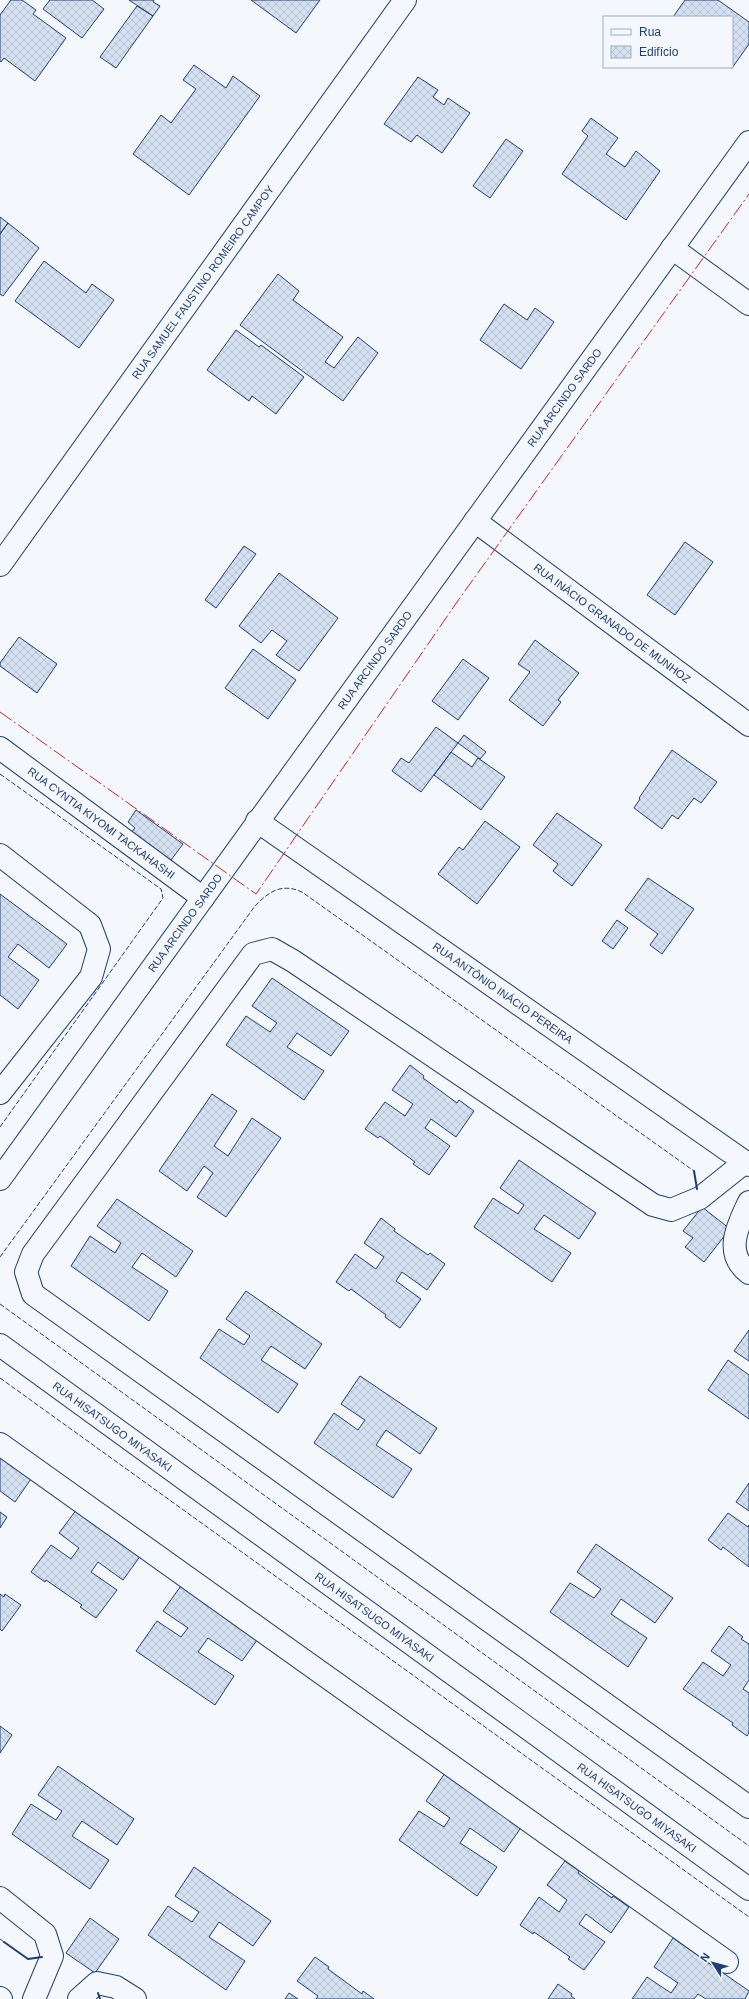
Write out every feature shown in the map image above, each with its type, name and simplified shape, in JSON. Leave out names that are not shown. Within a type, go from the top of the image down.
[{"type":"street","name":"RUA SAMUEL FAUSTINO ROMEIRO CAMPOY","points":[[0,565],[405,0]]},
{"type":"street","name":"RUA ARCINDO SARDO","points":[[0,1179],[257,821],[749,142]]},
{"type":"street","points":[[672,248],[749,304]]},
{"type":"street","name":"RUA INÁCIO GRANADO DE MUNHOZ","points":[[475,520],[749,725]]},
{"type":"street","name":"RUA CYNTIA KIYOMI TACKAHASHI","points":[[0,748],[203,898]]},
{"type":"street","name":"RUA ANTÔNIO INÁCIO PEREIRA","points":[[257,821],[747,1163]]},
{"type":"street","points":[[0,855],[90,925],[99,949],[91,978],[0,1093]]},
{"type":"street","points":[[747,1163],[700,1198],[671,1210],[653,1206],[293,961],[272,949],[253,954],[33,1254],[26,1272],[33,1294],[749,1807]]},
{"type":"street","points":[[749,1202],[737,1228],[734,1252],[743,1268],[749,1273]]},
{"type":"street","name":"RUA HISATSUGO MIYASAKI","points":[[0,1345],[749,1890]]},
{"type":"street","points":[[0,1444],[727,1962]]},
{"type":"street","points":[[0,1898],[45,1934],[52,1956],[34,1999]]},
{"type":"street","points":[[79,1999],[97,1983],[116,1987],[135,1999]]},
{"type":"building","points":[[11,0],[22,0],[36,10],[33,14],[66,38],[35,81],[4,58],[1,62],[0,61],[0,15]]},
{"type":"building","points":[[50,0],[92,0],[104,9],[82,38],[43,9]]},
{"type":"building","points":[[129,0],[154,0],[153,2],[160,6],[153,16]]},
{"type":"building","points":[[251,0],[320,0],[296,33]]},
{"type":"building","points":[[685,0],[718,0],[749,22],[749,44],[733,67],[733,16],[674,16]]},
{"type":"building","points":[[137,6],[153,16],[116,68],[100,57]]},
{"type":"building","points":[[194,65],[226,88],[233,76],[260,96],[189,195],[133,154],[161,115],[171,123],[196,89],[183,80]]},
{"type":"building","points":[[418,77],[438,90],[433,97],[444,105],[448,98],[470,113],[442,153],[417,135],[411,142],[384,124]]},
{"type":"building","points":[[591,118],[618,138],[606,154],[625,167],[636,151],[660,171],[626,220],[562,174],[588,136],[582,131]]},
{"type":"building","points":[[506,139],[523,151],[490,198],[473,186]]},
{"type":"building","points":[[0,217],[8,223],[0,234]]},
{"type":"building","points":[[8,223],[39,248],[3,296],[0,294],[0,234]]},
{"type":"building","points":[[44,261],[86,293],[92,284],[114,300],[79,348],[15,301]]},
{"type":"building","points":[[278,274],[299,291],[293,300],[343,337],[325,362],[334,368],[358,337],[378,353],[343,401],[240,325]]},
{"type":"building","points":[[504,304],[527,320],[535,308],[554,322],[521,369],[480,340]]},
{"type":"building","points":[[236,330],[259,347],[261,345],[304,377],[276,414],[252,396],[249,401],[207,370]]},
{"type":"building","points":[[685,542],[713,562],[675,615],[647,595]]},
{"type":"building","points":[[244,546],[256,554],[216,608],[205,600]]},
{"type":"building","points":[[279,573],[338,618],[299,671],[276,655],[287,641],[272,630],[261,643],[239,626]]},
{"type":"building","points":[[19,637],[57,664],[37,693],[0,666],[0,663]]},
{"type":"building","points":[[535,640],[579,673],[558,700],[561,702],[543,726],[509,700],[530,672],[518,664]]},
{"type":"building","points":[[253,649],[296,680],[268,719],[225,688]]},
{"type":"building","points":[[463,659],[489,678],[458,720],[432,701]]},
{"type":"building","points":[[436,727],[458,743],[421,792],[392,771],[401,758],[409,763]]},
{"type":"building","points":[[464,735],[486,752],[480,759],[458,743]]},
{"type":"building","points":[[672,750],[717,782],[701,803],[694,798],[678,819],[672,815],[662,829],[634,808],[640,799],[639,798]]},
{"type":"building","points":[[451,752],[472,767],[478,758],[505,777],[481,810],[434,775]]},
{"type":"building","points":[[136,810],[183,844],[165,868],[126,839],[135,828],[128,822]]},
{"type":"building","points":[[557,813],[602,845],[572,886],[553,871],[558,864],[533,845]]},
{"type":"building","points":[[485,821],[520,847],[477,904],[438,874],[459,847],[463,850]]},
{"type":"building","points":[[648,878],[694,909],[662,954],[650,945],[658,934],[625,910]]},
{"type":"building","points":[[0,894],[67,944],[49,968],[18,944],[8,957],[39,980],[18,1009],[0,995]]},
{"type":"building","points":[[617,920],[628,928],[613,949],[602,941]]},
{"type":"building","points":[[272,978],[349,1031],[331,1056],[297,1033],[287,1047],[324,1071],[304,1100],[226,1045],[246,1016],[270,1032],[277,1023],[252,1006]]},
{"type":"building","points":[[410,1065],[424,1076],[423,1078],[457,1103],[459,1100],[474,1111],[456,1137],[431,1119],[425,1128],[450,1146],[429,1175],[413,1164],[415,1162],[380,1136],[378,1138],[365,1129],[385,1102],[405,1116],[413,1104],[392,1090]]},
{"type":"building","points":[[212,1094],[237,1111],[214,1146],[228,1156],[252,1118],[281,1138],[226,1217],[197,1197],[213,1173],[204,1166],[187,1191],[159,1171]]},
{"type":"building","points":[[519,1160],[596,1213],[579,1239],[544,1215],[534,1229],[571,1253],[552,1282],[474,1227],[493,1198],[518,1214],[524,1205],[500,1188]]},
{"type":"building","points":[[117,1199],[193,1251],[176,1277],[142,1253],[132,1267],[168,1291],[149,1321],[71,1266],[90,1236],[115,1253],[121,1243],[97,1226]]},
{"type":"building","points":[[702,1207],[730,1229],[704,1262],[685,1247],[693,1238],[683,1231]]},
{"type":"building","points":[[381,1218],[395,1229],[394,1231],[428,1255],[430,1253],[445,1264],[427,1290],[402,1272],[396,1281],[421,1299],[400,1328],[385,1317],[386,1315],[351,1289],[349,1291],[336,1282],[355,1254],[376,1269],[384,1257],[364,1243]]},
{"type":"building","points":[[246,1291],[322,1344],[305,1369],[271,1346],[261,1360],[298,1384],[278,1413],[200,1358],[219,1329],[244,1345],[250,1336],[226,1319]]},
{"type":"building","points":[[749,1330],[749,1361],[734,1351]]},
{"type":"building","points":[[728,1360],[749,1375],[749,1419],[708,1390]]},
{"type":"building","points":[[360,1376],[437,1428],[420,1454],[386,1430],[376,1445],[412,1469],[393,1498],[314,1443],[334,1413],[358,1430],[365,1420],[341,1404]]},
{"type":"building","points":[[0,1454],[33,1476],[15,1502],[0,1491]]},
{"type":"building","points":[[749,1483],[749,1511],[736,1502]]},
{"type":"building","points":[[77,1509],[91,1519],[89,1521],[124,1546],[141,1555],[123,1580],[98,1562],[91,1572],[117,1590],[96,1618],[80,1607],[82,1605],[46,1580],[45,1582],[31,1572],[51,1545],[71,1559],[79,1548],[59,1533]]},
{"type":"building","points":[[0,1512],[7,1517],[0,1528]]},
{"type":"building","points":[[728,1513],[748,1527],[749,1525],[749,1567],[723,1547],[721,1550],[708,1540]]},
{"type":"building","points":[[596,1544],[673,1598],[655,1623],[621,1599],[611,1614],[647,1638],[628,1667],[550,1612],[570,1583],[594,1598],[601,1589],[577,1572]]},
{"type":"building","points":[[183,1583],[260,1636],[242,1661],[208,1638],[198,1652],[234,1676],[215,1705],[136,1651],[157,1621],[181,1637],[188,1628],[163,1611]]},
{"type":"building","points":[[0,1594],[4,1597],[5,1594],[21,1605],[2,1631],[0,1629]]},
{"type":"building","points":[[729,1626],[743,1637],[741,1639],[749,1644],[749,1680],[743,1689],[749,1693],[749,1733],[747,1736],[732,1725],[733,1723],[683,1689],[703,1662],[723,1676],[731,1665],[711,1651]]},
{"type":"building","points":[[0,1726],[12,1735],[0,1753]]},
{"type":"building","points":[[58,1766],[134,1819],[117,1845],[82,1821],[72,1836],[109,1860],[90,1889],[12,1834],[31,1804],[56,1820],[62,1811],[38,1795]]},
{"type":"building","points":[[445,1773],[522,1826],[504,1852],[470,1828],[460,1843],[497,1867],[477,1896],[399,1840],[419,1811],[444,1827],[450,1818],[426,1801]]},
{"type":"building","points":[[565,1861],[579,1871],[578,1873],[612,1898],[613,1896],[629,1907],[611,1933],[586,1914],[579,1924],[605,1942],[584,1970],[568,1959],[570,1957],[534,1932],[533,1934],[520,1925],[539,1897],[559,1912],[567,1900],[547,1885]]},
{"type":"building","points":[[194,1867],[271,1921],[253,1946],[219,1922],[209,1937],[245,1961],[226,1990],[148,1935],[168,1906],[192,1922],[199,1912],[175,1896]]},
{"type":"building","points":[[90,1918],[119,1939],[95,1973],[66,1953]]},
{"type":"building","points":[[673,1938],[749,1991],[745,1999],[706,1999],[698,1994],[694,1999],[632,1999],[647,1977],[671,1993],[678,1983],[654,1967]]},
{"type":"building","points":[[315,1957],[329,1967],[328,1969],[362,1994],[363,1991],[374,1999],[316,1999],[318,1996],[297,1981]]},
{"type":"building","points":[[558,1984],[572,1994],[571,1996],[575,1999],[548,1999]]},
{"type":"building","points":[[289,1993],[298,1999],[285,1999]]},
{"type":"fence","points":[[0,774],[161,889],[163,898],[0,1127]]},
{"type":"fence","points":[[0,1257],[255,906],[265,896],[276,890],[288,888],[302,892],[694,1171]]},
{"type":"fence","points":[[0,1304],[749,1846]]},
{"type":"fence","points":[[0,1378],[749,1917]]},
{"type":"fence","points":[[0,1939],[4,1942]]},
{"type":"wall","points":[[694,1171],[697,1189]]},
{"type":"wall","points":[[4,1942],[28,1959],[42,1957]]},
{"type":"wall","points":[[98,1993],[100,1999]]},
{"type":"power","points":[[0,712],[256,894],[457,602],[749,194]]}]
